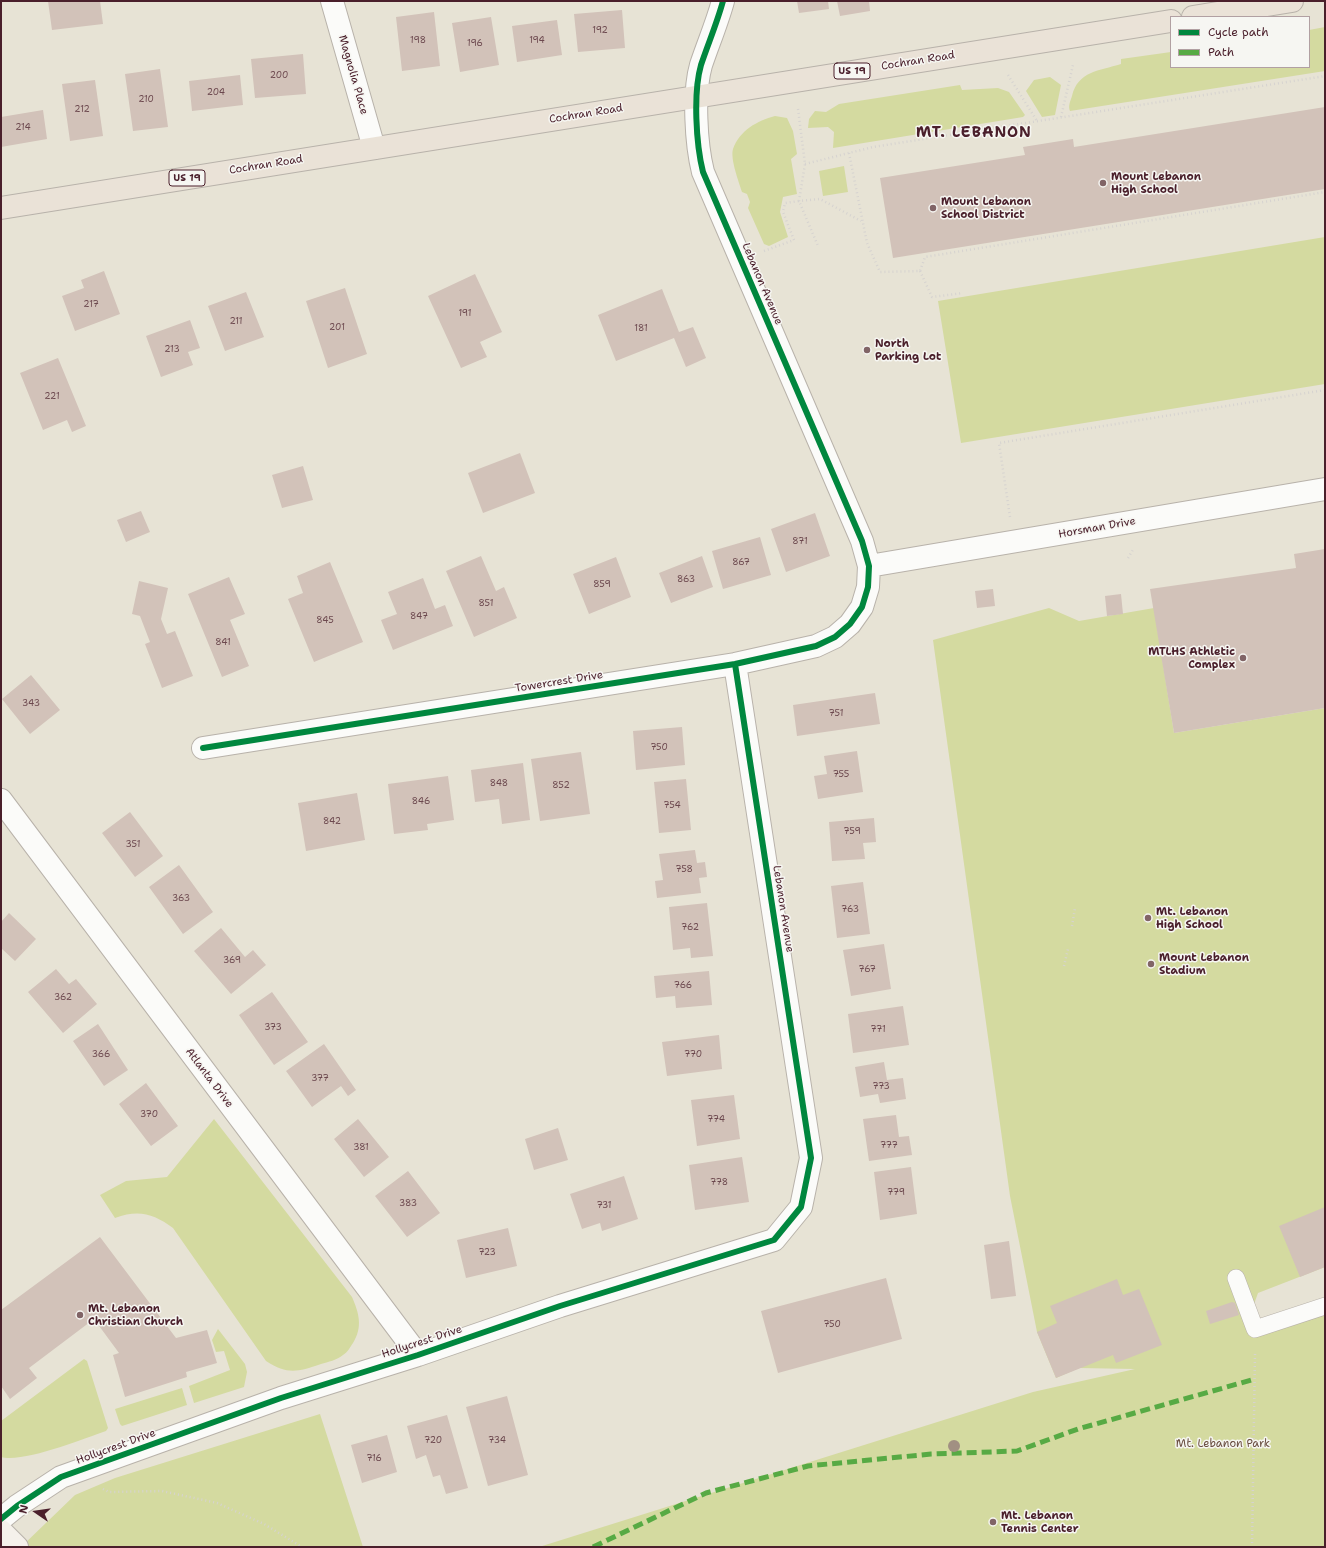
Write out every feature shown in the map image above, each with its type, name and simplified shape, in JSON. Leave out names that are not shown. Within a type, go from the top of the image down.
[{"type":"main road","points":[[1199,16],[1292,1]]},
{"type":"main road","name":"Cochran Road","points":[[1,208],[1170,20]]},
{"type":"street","name":"Magnolia Place","points":[[332,1],[374,148]]},
{"type":"street","name":"Lebanon Avenue","points":[[723,1],[698,78],[697,137],[703,172],[862,542],[870,566]]},
{"type":"street","name":"Horsman Drive","points":[[870,566],[1325,489]]},
{"type":"street","name":"Towercrest Drive","points":[[203,748],[735,664],[816,646],[835,637],[850,624],[862,607],[868,587],[870,566]]},
{"type":"street","name":"Lebanon Avenue","points":[[735,664],[811,1158]]},
{"type":"street","name":"Atlanta Drive","points":[[1,800],[418,1355]]},
{"type":"street","name":"Hollycrest Drive","points":[[1,1519],[17,1506],[61,1477],[282,1398],[418,1355],[560,1306],[774,1240],[801,1207],[811,1158]]},
{"type":"street","points":[[1,1531],[17,1547]]},
{"type":"lane","points":[[1236,1278],[1254,1329],[1325,1306]]},
{"type":"path","points":[[1061,117],[1073,65]]},
{"type":"path","points":[[1008,75],[1037,120]]},
{"type":"path","points":[[805,164],[873,147],[1037,120],[1325,76]]},
{"type":"path","points":[[798,109],[805,164],[799,201],[818,246]]},
{"type":"path","points":[[849,153],[867,243],[880,272],[920,271]]},
{"type":"path","points":[[963,293],[932,297],[920,271],[925,257],[1325,192]]},
{"type":"path","points":[[764,251],[794,240],[783,212],[785,203],[820,199],[862,221]]},
{"type":"path","points":[[1010,519],[999,443],[1325,390]]},
{"type":"path","points":[[1072,926],[1075,908]]},
{"type":"path","points":[[1064,966],[1068,949]]},
{"type":"path","points":[[1252,1547],[1254,1329]]},
{"type":"path","points":[[101,1486],[109,1492],[162,1491],[217,1503],[264,1524],[302,1547]]},
{"type":"green space","points":[[1325,27],[1325,71],[1070,111],[1070,102],[1079,81],[1090,73],[1121,64],[1121,59],[1170,52],[1170,68],[1310,68],[1310,30]]},
{"type":"green space","points":[[1050,77],[1061,85],[1055,115],[1042,117],[1026,91],[1034,80]]},
{"type":"green space","points":[[960,85],[962,90],[998,88],[1009,92],[1025,115],[1023,117],[833,148],[834,132],[828,127],[808,128],[809,119],[815,111],[826,112],[839,104]]},
{"type":"green space","points":[[775,116],[787,118],[793,131],[797,154],[791,159],[797,194],[783,197],[780,212],[788,237],[769,246],[764,244],[748,208],[750,202],[747,194],[742,192],[735,170],[732,153],[736,142],[750,127]]},
{"type":"green space","points":[[844,166],[848,192],[823,196],[819,171]]},
{"type":"green space","points":[[1325,237],[1325,384],[961,443],[938,301]]},
{"type":"green space","name":"Mount Lebanon Stadium","points":[[1049,608],[1079,621],[1154,608],[1174,733],[1325,708],[1325,1267],[1258,1293],[1247,1324],[1325,1299],[1325,1547],[539,1547],[1033,1392],[1135,1369],[1079,1368],[1056,1378],[1037,1332],[1010,1196],[933,640]]},
{"type":"green space","points":[[214,1119],[352,1297],[358,1314],[358,1331],[349,1349],[345,1354],[338,1358],[305,1369],[293,1371],[280,1368],[266,1361],[173,1228],[159,1219],[146,1214],[124,1215],[115,1218],[100,1195],[126,1181],[167,1177]]},
{"type":"green space","points":[[218,1329],[245,1364],[247,1372],[244,1387],[194,1403],[189,1386],[230,1370],[224,1351],[216,1352],[212,1340]]},
{"type":"green space","points":[[84,1359],[87,1361],[108,1428],[106,1431],[38,1454],[24,1457],[1,1457],[1,1421]]},
{"type":"green space","points":[[182,1388],[187,1405],[122,1426],[120,1424],[115,1409]]},
{"type":"green space","points":[[320,1414],[363,1547],[21,1547],[75,1495],[115,1478]]},
{"type":"building","points":[[48,1],[100,1],[103,24],[52,30]]},
{"type":"building","points":[[797,1],[828,1],[829,9],[799,13]]},
{"type":"building","points":[[837,1],[869,1],[870,11],[840,16]]},
{"type":"building","points":[[622,10],[625,48],[578,52],[574,14]]},
{"type":"building","points":[[434,12],[440,66],[402,71],[396,17]]},
{"type":"building","points":[[491,17],[499,65],[460,72],[452,23]]},
{"type":"building","points":[[557,20],[562,55],[517,62],[512,26]]},
{"type":"building","points":[[303,54],[306,94],[255,98],[251,59]]},
{"type":"building","points":[[160,69],[168,127],[133,131],[125,74]]},
{"type":"building","points":[[240,75],[243,105],[192,111],[189,81]]},
{"type":"building","points":[[95,80],[103,136],[70,141],[62,84]]},
{"type":"building","name":"Mount Lebanon High School","points":[[1325,107],[1325,189],[893,258],[880,178],[1025,155],[1023,147],[1073,139],[1074,147]]},
{"type":"building","points":[[43,110],[47,139],[1,147],[1,117]]},
{"type":"building","points":[[104,271],[120,314],[75,331],[62,296],[84,288],[81,280]]},
{"type":"building","points":[[475,274],[502,332],[480,342],[487,357],[461,368],[428,296]]},
{"type":"building","points":[[345,288],[367,354],[328,368],[306,301]]},
{"type":"building","points":[[662,289],[679,332],[693,327],[706,358],[686,367],[674,338],[616,361],[598,315]]},
{"type":"building","points":[[246,292],[264,337],[225,351],[208,306]]},
{"type":"building","points":[[190,320],[200,348],[188,352],[193,365],[161,377],[146,336]]},
{"type":"building","points":[[58,358],[86,426],[72,432],[67,420],[43,430],[20,373]]},
{"type":"building","points":[[520,453],[535,493],[483,513],[468,473]]},
{"type":"building","points":[[303,466],[313,500],[282,508],[272,475]]},
{"type":"building","points":[[141,511],[150,532],[126,542],[117,520]]},
{"type":"building","points":[[815,513],[830,556],[786,572],[771,529]]},
{"type":"building","points":[[760,537],[771,575],[723,589],[712,551]]},
{"type":"building","name":"MTLHS Athletic Complex","points":[[1325,549],[1325,708],[1174,733],[1150,589],[1296,568],[1294,554]]},
{"type":"building","points":[[481,556],[496,591],[504,587],[517,618],[474,637],[446,571]]},
{"type":"building","points":[[702,556],[713,587],[671,603],[659,573]]},
{"type":"building","points":[[616,557],[631,597],[589,614],[573,574]]},
{"type":"building","points":[[330,562],[363,642],[314,662],[288,599],[303,593],[297,576]]},
{"type":"building","points":[[229,577],[245,614],[230,620],[249,666],[222,677],[188,594]]},
{"type":"building","points":[[423,578],[435,609],[445,605],[453,626],[393,650],[381,620],[397,614],[388,592]]},
{"type":"building","points":[[139,581],[168,588],[161,619],[167,634],[175,631],[193,676],[162,688],[145,644],[150,642],[140,616],[132,614]]},
{"type":"building","points":[[993,589],[995,606],[977,608],[975,591]]},
{"type":"building","points":[[1121,594],[1123,614],[1107,616],[1105,596]]},
{"type":"building","points":[[31,675],[60,710],[30,734],[2,699]]},
{"type":"building","points":[[875,693],[880,724],[797,736],[793,705]]},
{"type":"building","points":[[682,727],[685,765],[636,770],[633,731]]},
{"type":"building","points":[[857,751],[863,792],[818,799],[814,776],[827,774],[824,756]]},
{"type":"building","points":[[581,752],[590,814],[540,821],[531,759]]},
{"type":"building","points":[[523,763],[530,820],[502,824],[499,799],[475,802],[471,770]]},
{"type":"building","points":[[448,776],[454,820],[427,824],[428,830],[394,834],[388,784]]},
{"type":"building","points":[[686,779],[691,830],[659,833],[654,782]]},
{"type":"building","points":[[357,793],[365,840],[306,851],[298,803]]},
{"type":"building","points":[[130,812],[163,856],[135,877],[102,833]]},
{"type":"building","points":[[874,818],[876,842],[863,843],[865,859],[832,861],[829,822]]},
{"type":"building","points":[[695,850],[697,863],[705,862],[707,877],[699,878],[701,893],[657,898],[655,881],[663,880],[659,854]]},
{"type":"building","points":[[179,865],[213,912],[183,934],[149,887]]},
{"type":"building","points":[[863,882],[870,934],[837,938],[831,886]]},
{"type":"building","points":[[707,903],[713,956],[691,958],[690,948],[673,950],[669,907]]},
{"type":"building","points":[[9,913],[36,939],[15,961],[1,948],[1,922]]},
{"type":"building","points":[[221,928],[245,957],[253,950],[266,965],[231,994],[194,951]]},
{"type":"building","points":[[884,944],[891,989],[851,996],[843,950]]},
{"type":"building","points":[[56,969],[69,984],[76,979],[97,1004],[63,1033],[28,992]]},
{"type":"building","points":[[709,971],[712,1005],[676,1008],[675,996],[656,998],[654,976]]},
{"type":"building","points":[[272,992],[308,1042],[274,1065],[239,1015]]},
{"type":"building","points":[[903,1006],[909,1045],[853,1053],[848,1014]]},
{"type":"building","points":[[98,1024],[128,1070],[104,1086],[73,1041]]},
{"type":"building","points":[[719,1035],[722,1069],[667,1076],[662,1042]]},
{"type":"building","points":[[324,1044],[356,1090],[348,1096],[341,1086],[312,1107],[286,1071]]},
{"type":"building","points":[[884,1062],[887,1080],[903,1078],[906,1099],[880,1103],[878,1094],[860,1097],[855,1067]]},
{"type":"building","points":[[146,1083],[178,1126],[151,1146],[119,1104]]},
{"type":"building","points":[[734,1095],[740,1139],[697,1146],[691,1100]]},
{"type":"building","points":[[896,1115],[899,1137],[909,1136],[912,1155],[869,1161],[863,1119]]},
{"type":"building","points":[[358,1119],[389,1157],[364,1177],[334,1139]]},
{"type":"building","points":[[558,1128],[568,1160],[534,1170],[525,1139]]},
{"type":"building","points":[[742,1157],[749,1202],[695,1210],[689,1165]]},
{"type":"building","points":[[911,1167],[917,1214],[880,1220],[874,1172]]},
{"type":"building","points":[[408,1171],[440,1213],[407,1237],[375,1196]]},
{"type":"building","points":[[624,1176],[638,1219],[602,1231],[600,1223],[582,1229],[570,1194]]},
{"type":"building","points":[[1325,1207],[1325,1267],[1300,1277],[1279,1226]]},
{"type":"building","points":[[508,1228],[517,1266],[466,1278],[457,1240]]},
{"type":"building","name":"Mt. Lebanon Christian Church","points":[[100,1237],[176,1338],[207,1330],[217,1363],[186,1372],[187,1377],[125,1397],[113,1355],[119,1353],[94,1319],[29,1368],[37,1378],[10,1399],[1,1386],[1,1310]]},
{"type":"building","points":[[1009,1241],[1016,1296],[991,1299],[984,1245]]},
{"type":"building","points":[[886,1278],[902,1339],[778,1373],[761,1311]]},
{"type":"building","points":[[1117,1279],[1123,1295],[1139,1289],[1162,1345],[1116,1363],[1113,1355],[1056,1378],[1037,1332],[1057,1323],[1050,1306]]},
{"type":"building","points":[[1232,1302],[1235,1303],[1239,1315],[1210,1324],[1206,1311]]},
{"type":"building","points":[[507,1396],[528,1475],[488,1486],[466,1407]]},
{"type":"building","points":[[447,1415],[468,1488],[446,1494],[440,1475],[433,1477],[426,1455],[416,1459],[407,1426]]},
{"type":"building","points":[[387,1435],[397,1472],[362,1483],[351,1445]]},
{"type":"marked path","points":[[593,1547],[706,1493],[808,1466],[931,1454],[1017,1451],[1078,1429],[1255,1379]]},
{"type":"cycle path","points":[[203,748],[735,664],[816,646],[835,637],[850,624],[862,607],[868,587],[869,566],[862,541],[703,172],[697,133],[697,90],[701,65],[723,1]]},
{"type":"cycle path","points":[[1,1519],[17,1506],[61,1477],[281,1398],[418,1355],[560,1306],[774,1240],[801,1207],[811,1158],[735,664]]},
{"type":"place","name":"Mount Lebanon High School","points":[[1103,183]]},
{"type":"place","name":"Mount Lebanon School District","points":[[933,208]]},
{"type":"place","name":"North Parking Lot","points":[[867,350]]},
{"type":"place","name":"MTLHS Athletic Complex","points":[[1243,658]]},
{"type":"place","name":"Mt. Lebanon High School","points":[[1148,918]]},
{"type":"place","name":"Mount Lebanon Stadium","points":[[1151,964]]},
{"type":"place","name":"Mt. Lebanon Christian Church","points":[[80,1315]]},
{"type":"place","name":"Mt. Lebanon Tennis Center","points":[[993,1522]]},
{"type":"district","name":"MT. LEBANON","points":[[974,133]]},
{"type":"park label","name":"Mt. Lebanon Park","points":[[1223,1444]]}]
